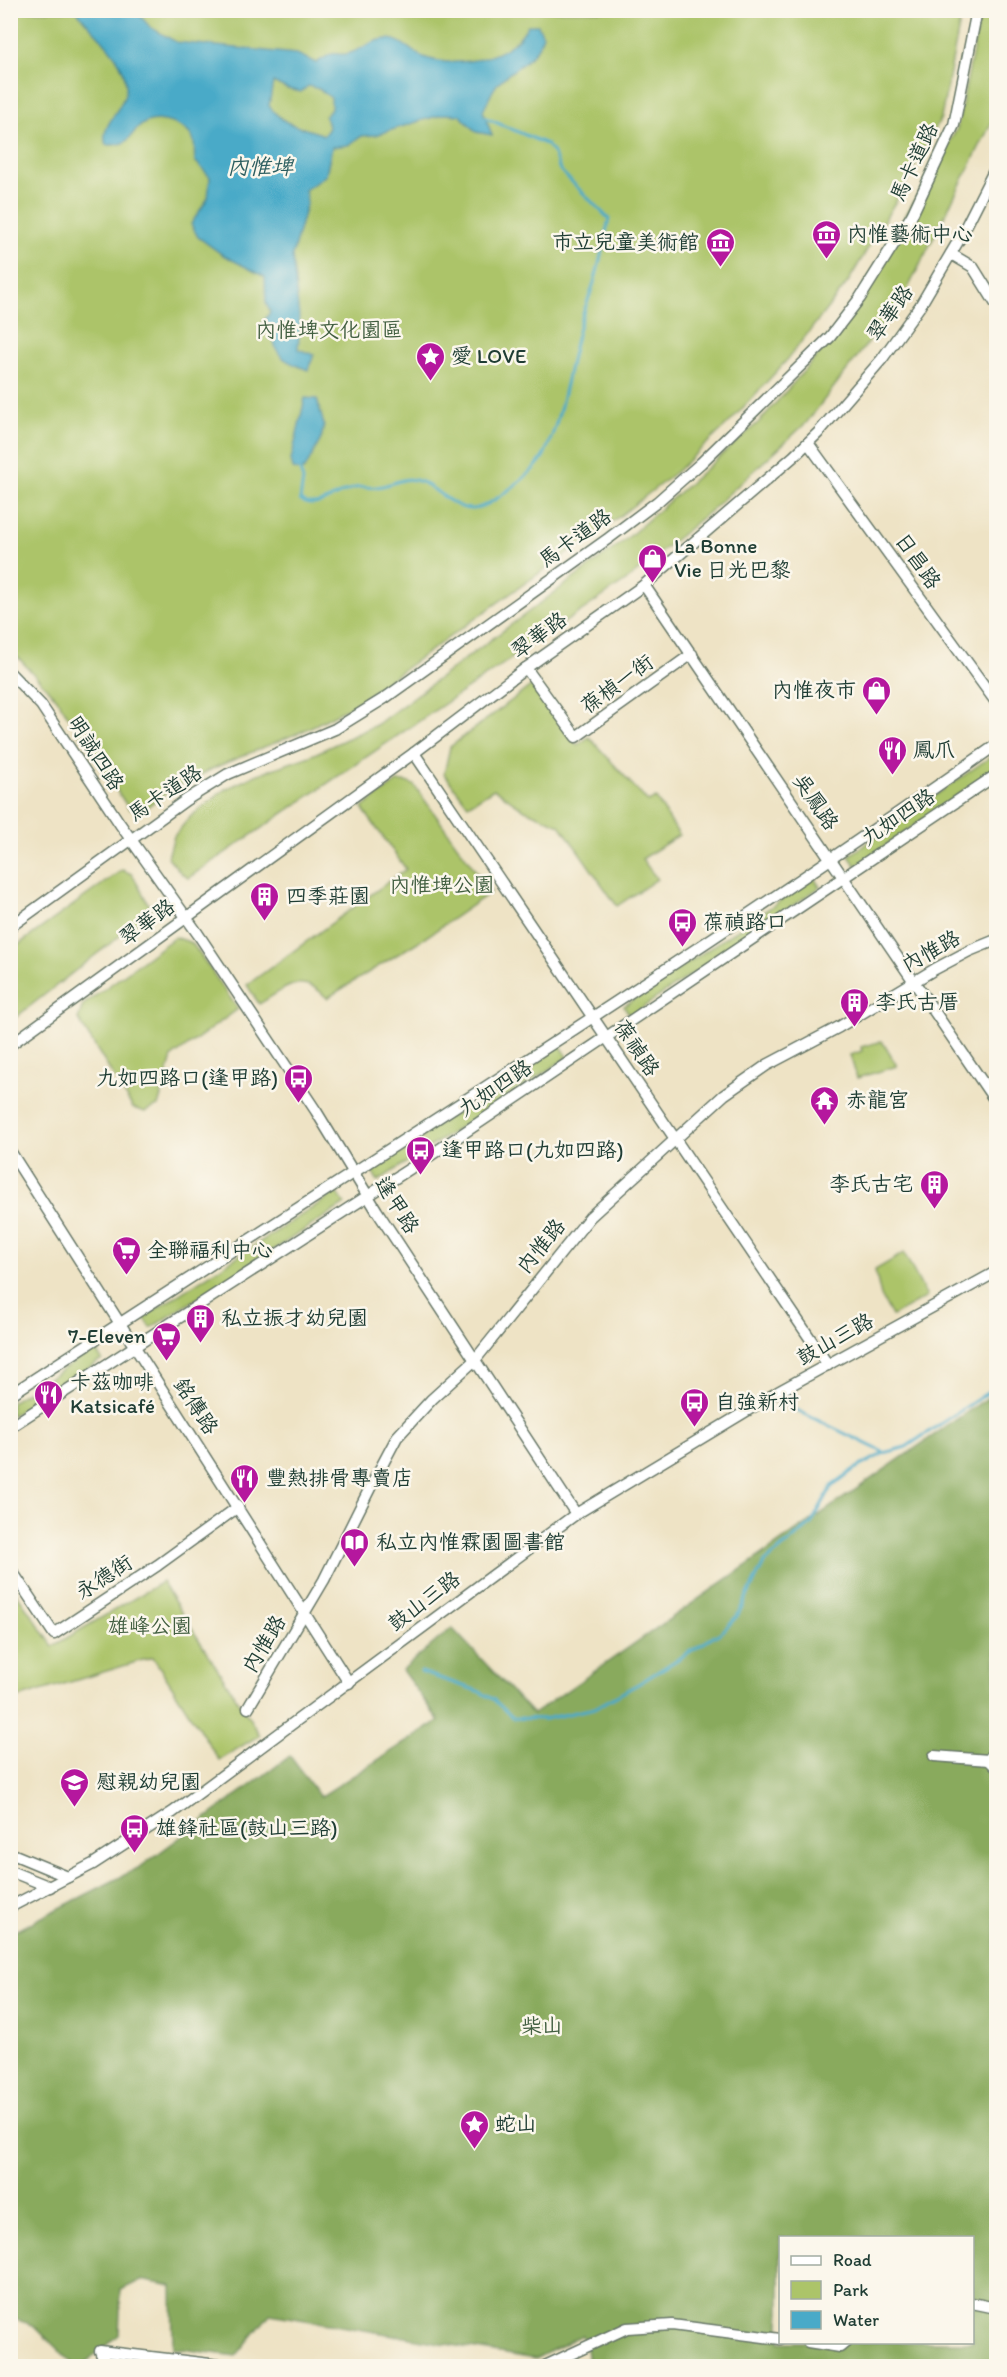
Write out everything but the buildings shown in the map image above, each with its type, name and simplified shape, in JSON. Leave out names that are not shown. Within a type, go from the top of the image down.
[{"type":"street","name":"馬卡道路","points":[[10,927],[186,800],[228,774],[314,738],[360,715],[609,538],[657,502],[701,463],[830,337],[860,298],[912,215],[948,141],[960,103],[977,10]]},
{"type":"street","name":"翠華路","points":[[10,1045],[414,753],[526,668],[644,585],[808,443],[882,359],[920,306],[951,254],[996,167]]},
{"type":"street","points":[[951,254],[973,267],[996,304]]},
{"type":"street","name":"日昌路","points":[[808,443],[996,702]]},
{"type":"street","name":"吳鳳路","points":[[644,585],[996,1102]]},
{"type":"street","name":"葆楨一街","points":[[526,668],[576,737],[692,654]]},
{"type":"street","name":"明誠四路","points":[[10,673],[42,705],[115,816],[187,918]]},
{"type":"street","name":"九如四路","points":[[10,1395],[594,1018],[996,745]]},
{"type":"street","name":"葆禎路","points":[[414,753],[828,1365]]},
{"type":"street","name":"九如四路","points":[[10,1427],[367,1196],[996,775]]},
{"type":"street","name":"逢甲路","points":[[187,918],[576,1514]]},
{"type":"street","name":"內惟路","points":[[248,1708],[306,1614],[397,1437],[432,1399],[475,1360],[590,1217],[724,1095],[767,1065],[839,1027],[969,951],[996,940]]},
{"type":"street","name":"銘傳路","points":[[10,1150],[349,1683]]},
{"type":"street","name":"鼓山三路","points":[[10,1907],[123,1846],[173,1812],[576,1514],[699,1438],[996,1272]]},
{"type":"street","name":"永德街","points":[[10,1568],[54,1634],[158,1565],[238,1507]]},
{"type":"street","points":[[934,1756],[993,1763],[996,1746]]},
{"type":"street","points":[[10,1853],[68,1877]]},
{"type":"street","points":[[10,1871],[50,1887]]},
{"type":"street","points":[[974,2303],[996,2308]]},
{"type":"street","points":[[546,2367],[627,2328],[672,2325],[779,2339]]},
{"type":"street","points":[[815,2344],[840,2347],[844,2344]]},
{"type":"street","points":[[106,2367],[100,2351],[227,2367]]},
{"type":"green space","name":"內惟埤文化園區","points":[[11,11],[962,11],[941,118],[900,194],[848,282],[786,361],[728,424],[676,472],[620,516],[352,706],[303,731],[216,767],[172,789],[141,811],[129,809],[57,699],[11,650]]},
{"type":"green space","points":[[981,11],[996,11],[996,114],[904,296],[807,422],[710,511],[627,580],[188,878],[181,873],[168,857],[174,836],[190,817],[224,790],[258,774],[310,756],[376,725],[624,541],[759,422],[832,339],[957,129]]},
{"type":"green space","points":[[532,685],[577,745],[589,737],[648,802],[656,798],[679,835],[642,859],[657,879],[617,906],[560,825],[525,810],[494,789],[468,805],[444,774],[450,747]]},
{"type":"green space","points":[[996,753],[996,768],[856,866],[849,856]]},
{"type":"green space","name":"內惟埤公園","points":[[397,782],[414,785],[491,892],[429,935],[327,998],[309,985],[301,984],[285,988],[259,1004],[247,985],[406,869],[362,808]]},
{"type":"green space","points":[[122,870],[132,874],[151,909],[149,913],[11,1021],[11,950]]},
{"type":"green space","points":[[814,878],[820,887],[630,1016],[624,1006]]},
{"type":"green space","points":[[175,937],[192,943],[238,1009],[172,1057],[158,1106],[145,1112],[133,1108],[78,1019],[83,1005]]},
{"type":"green space","points":[[882,1041],[897,1066],[857,1078],[850,1055],[862,1051],[861,1047]]},
{"type":"green space","points":[[560,1045],[568,1057],[378,1181],[370,1169]]},
{"type":"green space","points":[[337,1192],[345,1204],[151,1328],[144,1317]]},
{"type":"green space","points":[[904,1253],[927,1297],[892,1316],[881,1296],[875,1270]]},
{"type":"green space","points":[[95,1349],[102,1360],[11,1416],[11,1402]]},
{"type":"green space","name":"柴山","points":[[996,1392],[996,2366],[590,2366],[582,2335],[535,2359],[270,2314],[236,2356],[173,2348],[172,2286],[141,2280],[121,2290],[119,2335],[81,2366],[75,2366],[33,2325],[11,2318],[11,1933],[140,1867],[290,1756],[320,1797],[439,1721],[402,1670],[452,1628],[533,1714]]},
{"type":"green space","name":"雄峰公園","points":[[162,1582],[260,1735],[219,1760],[153,1657],[11,1700],[10,1584],[53,1646]]},
{"type":"water","name":"內惟埤","points":[[77,11],[137,12],[150,27],[176,42],[297,54],[316,63],[332,54],[351,53],[383,39],[398,41],[417,54],[432,60],[471,61],[484,58],[507,47],[528,25],[538,25],[543,35],[535,52],[499,82],[492,92],[483,111],[492,135],[476,132],[460,115],[445,114],[376,135],[362,136],[348,145],[332,147],[326,175],[305,190],[307,202],[292,256],[300,325],[298,349],[314,355],[308,370],[283,358],[276,348],[272,333],[260,327],[270,312],[266,303],[265,277],[223,255],[198,237],[191,224],[208,198],[210,177],[195,161],[194,142],[187,131],[166,121],[151,121],[139,127],[127,141],[116,145],[106,145],[106,130],[123,100],[126,85],[124,74],[114,54]],"holes":[[[273,82],[287,89],[301,92],[308,86],[319,89],[331,98],[331,109],[325,117],[329,128],[324,135],[288,123],[269,106]]]},
{"type":"water","points":[[305,398],[317,399],[324,425],[321,439],[305,469],[300,471],[293,469],[291,460]]},
{"type":"waterway","points":[[300,471],[303,480],[300,500],[307,503],[320,503],[355,488],[377,487],[412,480],[430,487],[455,504],[473,509],[490,502],[512,487],[532,470],[544,455],[561,405],[576,337],[596,275],[609,219],[560,170],[554,154],[546,144],[486,118]]},
{"type":"waterway","points":[[421,1672],[478,1691],[493,1699],[513,1718],[545,1719],[595,1708],[723,1631],[737,1616],[764,1563],[811,1524],[832,1486],[853,1470],[884,1453],[906,1447],[996,1387]]},
{"type":"waterway","points":[[780,1402],[883,1452]]},
{"type":"place","name":"內惟藝術中心","points":[[826,260]]},
{"type":"place","name":"市立兒童美術館","points":[[720,268]]},
{"type":"place","name":"愛 LOVE","points":[[430,382]]},
{"type":"place","name":"La Bonne Vie 日光巴黎","points":[[653,584]]},
{"type":"place","name":"內惟夜市","points":[[877,716]]},
{"type":"place","name":"鳳爪","points":[[892,776]]},
{"type":"place","name":"四季莊園","points":[[265,922]]},
{"type":"place","name":"葆禎路口","points":[[682,948]]},
{"type":"place","name":"李氏古厝","points":[[854,1028]]},
{"type":"place","name":"九如四路口(逢甲路)","points":[[299,1104]]},
{"type":"place","name":"赤龍宮","points":[[825,1126]]},
{"type":"place","name":"逢甲路口(九如四路)","points":[[421,1176]]},
{"type":"place","name":"李氏古宅","points":[[934,1210]]},
{"type":"place","name":"全聯福利中心","points":[[126,1276]]},
{"type":"place","name":"私立振才幼兒園","points":[[200,1344]]},
{"type":"place","name":"7-Eleven","points":[[167,1362]]},
{"type":"place","name":"卡茲咖啡 Katsicafé","points":[[49,1420]]},
{"type":"place","name":"自強新村","points":[[694,1428]]},
{"type":"place","name":"豐熱排骨專賣店","points":[[245,1504]]},
{"type":"place","name":"私立內惟霖園圖書館","points":[[355,1568]]},
{"type":"place","name":"慰親幼兒園","points":[[75,1808]]},
{"type":"place","name":"雄鋒社區(鼓山三路)","points":[[135,1854]]},
{"type":"place","name":"蛇山","points":[[474,2150]]}]
